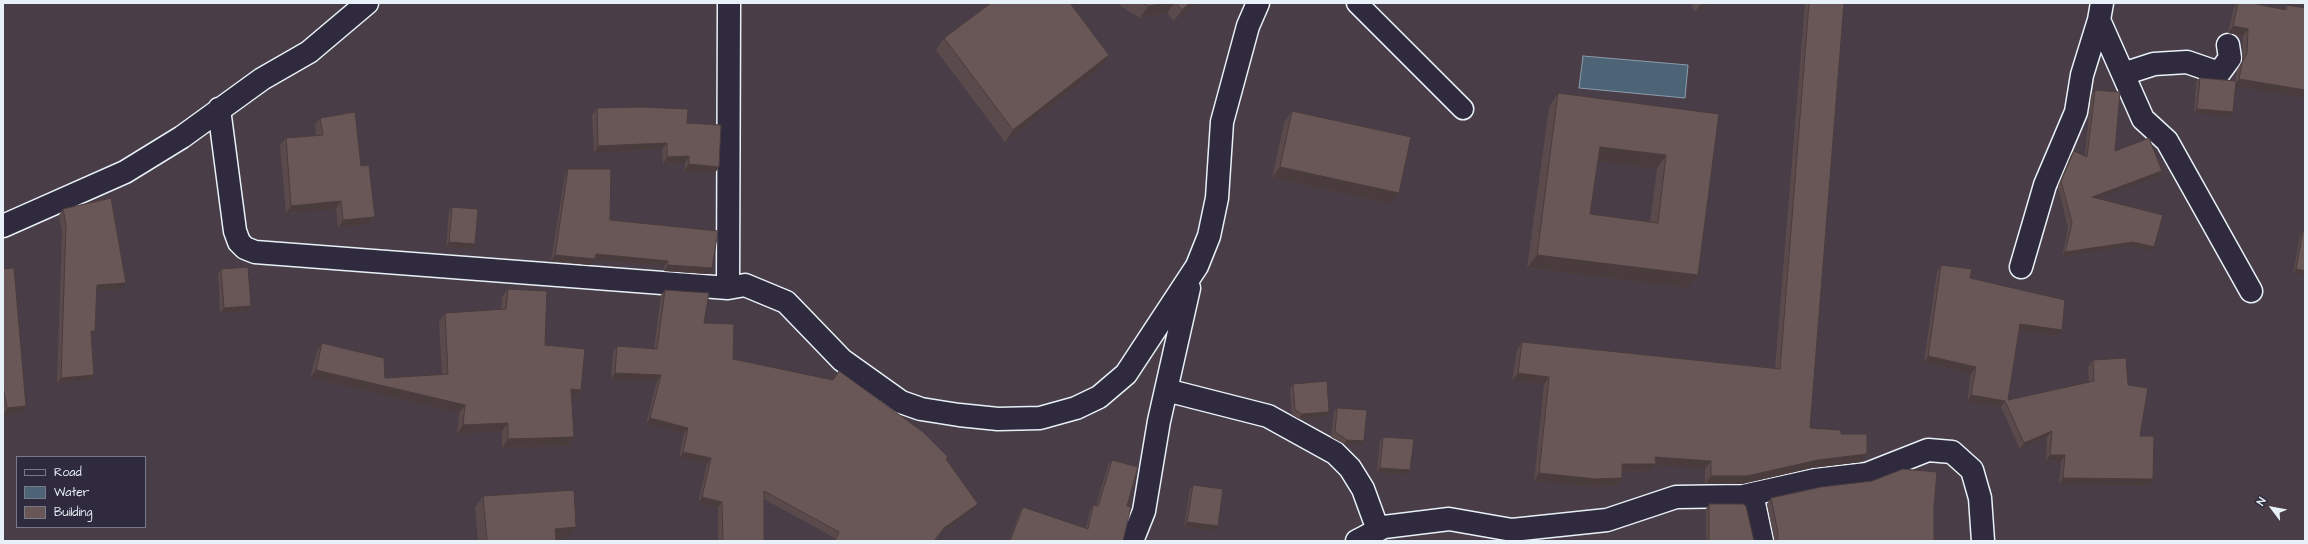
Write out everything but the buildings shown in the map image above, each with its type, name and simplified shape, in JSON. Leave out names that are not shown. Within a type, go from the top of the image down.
[{"type":"street","points":[[3,226],[125,172],[182,136],[262,78],[309,52],[367,3]]},
{"type":"street","points":[[728,288],[729,3]]},
{"type":"street","points":[[1132,541],[1144,510],[1166,390],[1193,273],[1208,236],[1217,198],[1222,122],[1248,26],[1258,3]]},
{"type":"street","points":[[2100,12],[2123,74],[2143,119],[2167,141],[2251,292]]},
{"type":"street","points":[[2021,267],[2045,185],[2076,112],[2082,75],[2100,12]]},
{"type":"street","points":[[2123,74],[2154,64],[2187,62],[2219,73],[2230,58],[2228,45]]},
{"type":"street","points":[[219,109],[235,231],[239,242],[245,248],[254,252],[728,288],[745,285],[786,302],[842,360],[901,402],[921,409],[959,415],[1020,420],[1048,416],[1076,408],[1099,397],[1126,374],[1193,273]]},
{"type":"street","points":[[1166,390],[1268,416],[1335,453],[1350,468],[1363,490],[1378,530]]},
{"type":"street","points":[[1357,541],[1384,527],[1448,519],[1512,530],[1607,520],[1676,497],[1743,496],[1815,480],[1867,474],[1928,450],[1952,452],[1972,470],[1980,498],[1983,541]]},
{"type":"street","points":[[1743,496],[1754,503],[1762,541]]},
{"type":"lane","points":[[1357,3],[1463,109]]},
{"type":"shaded area","points":[[3,3],[2305,3],[2305,541],[3,541]]},
{"type":"water","points":[[1583,56],[1688,65],[1685,98],[1579,88]]}]
